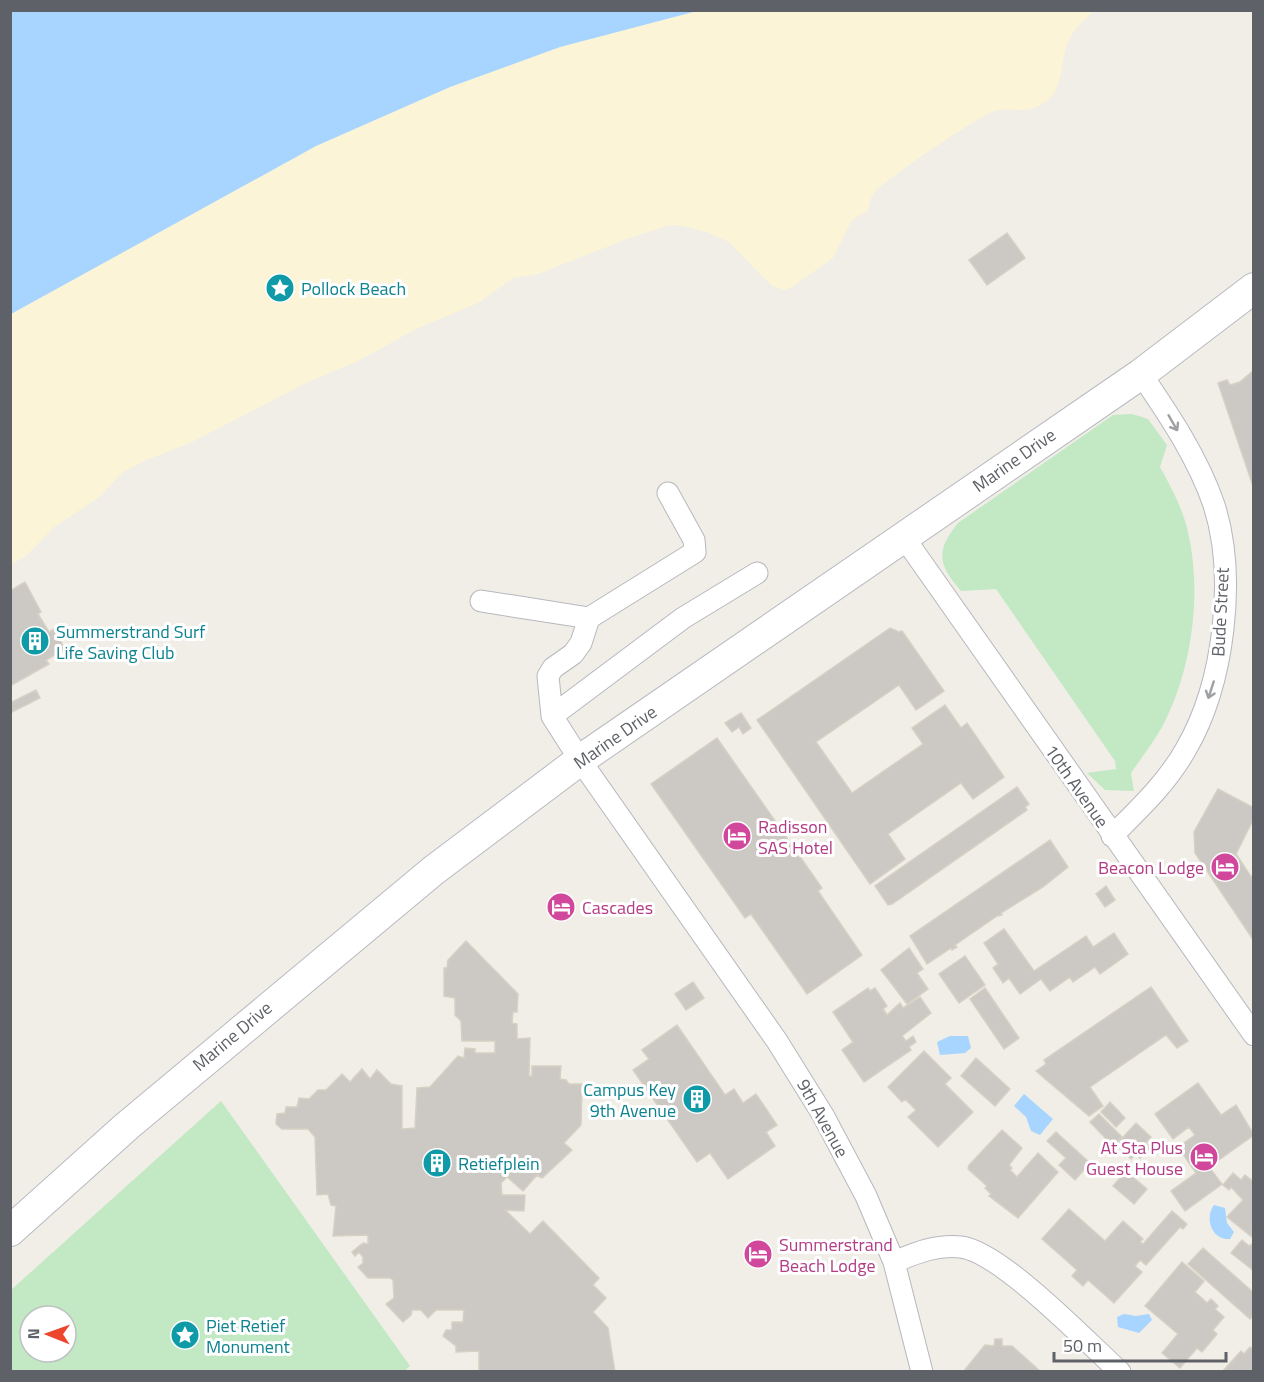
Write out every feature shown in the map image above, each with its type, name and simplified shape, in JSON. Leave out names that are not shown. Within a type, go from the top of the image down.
[{"type":"main road","name":"Marine Drive","points":[[10,1231],[127,1126],[287,990],[434,870],[580,760],[1141,374],[1254,288]]},
{"type":"street","name":"Bude Street","points":[[1112,836],[1165,780],[1187,748],[1205,706],[1216,669],[1224,607],[1222,538],[1213,503],[1191,454],[1141,374]]},
{"type":"street","points":[[552,716],[548,676],[553,668],[573,654],[581,643],[589,618],[695,552],[694,540],[668,493]]},
{"type":"street","name":"10th Avenue","points":[[903,536],[1254,1035]]},
{"type":"street","points":[[552,716],[682,618],[757,573]]},
{"type":"street","points":[[481,601],[589,618]]},
{"type":"street","name":"9th Avenue","points":[[552,716],[580,760],[804,1083],[866,1196],[894,1262],[922,1371]]},
{"type":"street","points":[[894,1262],[922,1251],[950,1246],[963,1247],[986,1255],[1120,1371]]},
{"type":"green space","points":[[1132,414],[1148,419],[1167,445],[1160,467],[1185,521],[1194,572],[1192,626],[1181,679],[1162,727],[1131,773],[1134,791],[1105,790],[1087,773],[1116,769],[1115,761],[996,589],[961,591],[953,582],[942,558],[946,542],[958,523],[1113,415]]},
{"type":"green space","points":[[221,1101],[410,1366],[403,1372],[11,1371],[11,1290]]},
{"type":"sand","name":"Pollock Beach","points":[[697,11],[1094,11],[1070,37],[1065,49],[1059,82],[1047,101],[1032,109],[1002,110],[986,115],[912,163],[874,193],[868,210],[852,220],[833,258],[792,287],[785,290],[772,286],[729,242],[704,231],[677,225],[627,239],[538,274],[513,278],[478,303],[416,329],[358,361],[308,382],[190,443],[123,472],[98,498],[53,528],[27,555],[11,565],[11,314],[316,146],[450,87],[560,47]]},
{"type":"water","points":[[11,10],[697,11],[560,47],[450,87],[316,146],[11,314]]},
{"type":"water","points":[[950,1036],[968,1036],[971,1048],[965,1053],[940,1055],[937,1042]]},
{"type":"water","points":[[1024,1094],[1053,1119],[1040,1135],[1031,1131],[1026,1117],[1014,1106]]},
{"type":"water","points":[[1214,1205],[1225,1208],[1227,1223],[1234,1232],[1230,1239],[1224,1239],[1214,1233],[1210,1216]]},
{"type":"water","points":[[1124,1314],[1136,1316],[1149,1314],[1152,1320],[1139,1333],[1118,1327],[1117,1317]]},
{"type":"building","points":[[1007,233],[1025,258],[987,285],[969,260]]},
{"type":"building","points":[[1254,370],[1254,489],[1218,383],[1227,380],[1230,385],[1240,382]]},
{"type":"building","name":"Summerstrand Surf Life Saving Club","points":[[25,582],[41,612],[38,614],[49,632],[54,629],[65,649],[46,660],[49,664],[10,686],[10,591]]},
{"type":"building","points":[[890,628],[902,631],[944,691],[916,710],[899,685],[816,742],[852,793],[923,744],[912,728],[945,705],[961,728],[967,723],[1004,777],[973,799],[961,783],[888,834],[905,859],[870,884],[757,720]]},
{"type":"building","points":[[36,690],[40,698],[10,713],[10,703]]},
{"type":"building","points":[[741,713],[751,728],[743,734],[739,727],[732,732],[725,723]]},
{"type":"building","name":"Radisson SAS Hotel","points":[[717,738],[822,888],[818,891],[862,955],[807,994],[751,914],[745,918],[651,784]]},
{"type":"building","points":[[1017,787],[1029,804],[1025,807],[1027,810],[888,905],[875,886]]},
{"type":"building","name":"Beacon Lodge","points":[[1218,789],[1254,808],[1254,818],[1236,854],[1254,881],[1254,941],[1195,853],[1194,832]]},
{"type":"building","points":[[1050,840],[1068,867],[1043,887],[955,945],[957,947],[952,950],[951,948],[927,964],[910,936]]},
{"type":"building","points":[[1106,886],[1115,900],[1105,907],[1096,894]]},
{"type":"building","points":[[1004,929],[1034,971],[1086,936],[1093,947],[1114,933],[1128,954],[1100,974],[1095,967],[1073,982],[1070,977],[1050,991],[1041,979],[1020,994],[1009,978],[1003,983],[993,968],[998,964],[984,943]]},
{"type":"building","name":"Retiefplein","points":[[466,941],[518,994],[517,1012],[513,1012],[512,1023],[517,1024],[517,1039],[530,1038],[529,1076],[532,1076],[532,1066],[561,1066],[560,1079],[566,1080],[569,1084],[582,1084],[581,1125],[564,1143],[572,1150],[542,1178],[537,1175],[523,1191],[507,1177],[501,1183],[502,1195],[525,1195],[524,1211],[505,1210],[530,1234],[543,1221],[599,1278],[593,1285],[606,1298],[593,1312],[608,1328],[615,1372],[484,1372],[479,1370],[479,1351],[456,1352],[456,1346],[443,1336],[446,1330],[452,1330],[452,1322],[463,1322],[464,1310],[436,1310],[428,1318],[421,1310],[412,1310],[411,1315],[403,1322],[386,1304],[394,1298],[393,1280],[368,1278],[358,1267],[363,1263],[363,1257],[359,1252],[355,1256],[352,1252],[363,1243],[368,1244],[368,1235],[333,1236],[336,1206],[331,1205],[328,1194],[317,1195],[315,1137],[308,1129],[282,1129],[276,1124],[277,1114],[285,1113],[286,1107],[297,1107],[299,1098],[309,1099],[318,1090],[326,1090],[342,1074],[350,1082],[362,1069],[370,1079],[377,1070],[391,1084],[402,1086],[402,1129],[415,1128],[417,1088],[430,1087],[458,1056],[464,1058],[465,1048],[475,1049],[475,1053],[495,1053],[495,1041],[462,1041],[461,1021],[455,1015],[455,998],[444,996],[444,968],[447,968],[448,960]]},
{"type":"building","points":[[909,948],[923,969],[917,973],[928,989],[907,1004],[881,970]]},
{"type":"building","points":[[965,956],[985,985],[959,1003],[939,974]]},
{"type":"building","points":[[693,982],[704,998],[686,1010],[675,994]]},
{"type":"building","points":[[1151,987],[1188,1041],[1177,1048],[1166,1035],[1090,1087],[1103,1106],[1089,1116],[1036,1071],[1046,1064],[1044,1060]]},
{"type":"building","points":[[868,988],[870,991],[875,988],[887,1006],[883,1009],[887,1015],[900,1003],[903,1008],[920,997],[931,1013],[902,1036],[906,1041],[913,1036],[916,1042],[909,1047],[911,1050],[864,1082],[842,1050],[853,1042],[833,1012]]},
{"type":"building","points":[[985,988],[1019,1038],[1004,1049],[970,999]]},
{"type":"building","name":"Campus Key 9th Avenue","points":[[677,1025],[725,1095],[734,1089],[743,1103],[756,1094],[777,1125],[766,1132],[775,1146],[728,1179],[710,1153],[697,1162],[633,1070],[649,1059],[642,1050]]},
{"type":"building","points":[[924,1051],[951,1078],[945,1084],[973,1112],[938,1147],[908,1117],[916,1110],[905,1099],[902,1102],[888,1087]]},
{"type":"building","points":[[976,1058],[1010,1089],[995,1106],[961,1076]]},
{"type":"building","name":"At Sta Plus Guest House","points":[[1198,1083],[1221,1115],[1236,1105],[1254,1135],[1209,1167],[1222,1184],[1185,1211],[1171,1191],[1196,1173],[1178,1147],[1195,1135],[1189,1127],[1173,1139],[1155,1114]]},
{"type":"building","points":[[1110,1102],[1125,1118],[1116,1127],[1101,1112]]},
{"type":"building","points":[[1099,1114],[1122,1137],[1113,1146],[1090,1122]]},
{"type":"building","points":[[1136,1123],[1151,1137],[1146,1143],[1151,1147],[1140,1158],[1136,1154],[1131,1159],[1116,1145]]},
{"type":"building","points":[[1002,1130],[1022,1148],[1009,1165],[1012,1168],[1010,1170],[1017,1177],[1038,1153],[1058,1172],[1018,1218],[989,1196],[991,1194],[985,1188],[987,1186],[968,1169],[969,1165]]},
{"type":"building","points":[[1056,1132],[1090,1163],[1075,1180],[1059,1165],[1066,1158],[1047,1141]]},
{"type":"building","points":[[1126,1171],[1147,1189],[1134,1204],[1113,1186]]},
{"type":"building","points":[[1233,1173],[1241,1180],[1245,1175],[1254,1182],[1252,1237],[1227,1217],[1243,1200],[1231,1187],[1229,1190],[1223,1185]]},
{"type":"building","points":[[1069,1209],[1105,1241],[1123,1221],[1143,1239],[1140,1242],[1143,1244],[1172,1211],[1187,1224],[1183,1229],[1180,1227],[1146,1265],[1140,1260],[1135,1266],[1142,1272],[1114,1303],[1088,1280],[1083,1286],[1072,1276],[1077,1270],[1042,1239]]},
{"type":"building","points":[[1242,1240],[1249,1246],[1254,1243],[1254,1271],[1231,1253]]},
{"type":"building","points":[[1203,1248],[1254,1293],[1254,1315],[1250,1319],[1188,1264]]},
{"type":"building","points":[[1182,1262],[1204,1281],[1195,1292],[1207,1303],[1211,1299],[1218,1306],[1215,1309],[1224,1317],[1213,1330],[1217,1334],[1202,1352],[1197,1348],[1180,1368],[1162,1353],[1178,1334],[1145,1306]]},
{"type":"building","points":[[995,1339],[1002,1339],[1002,1346],[1012,1346],[1041,1372],[963,1372],[985,1345],[994,1346]]},
{"type":"building","points":[[1250,1347],[1254,1350],[1254,1372],[1222,1372],[1241,1351],[1244,1354]]},
{"type":"place","name":"Pollock Beach","points":[[280,288]]},
{"type":"place","name":"Summerstrand Surf Life Saving Club","points":[[35,641]]},
{"type":"place","name":"Radisson SAS Hotel","points":[[737,836]]},
{"type":"place","name":"Beacon Lodge","points":[[1225,867]]},
{"type":"place","name":"Cascades","points":[[561,907]]},
{"type":"place","name":"Campus Key 9th Avenue","points":[[697,1099]]},
{"type":"place","name":"At Sta Plus Guest House","points":[[1204,1157]]},
{"type":"place","name":"Retiefplein","points":[[437,1163]]},
{"type":"place","name":"Summerstrand Beach Lodge","points":[[758,1254]]},
{"type":"place","name":"Piet Retief Monument","points":[[185,1335]]}]
